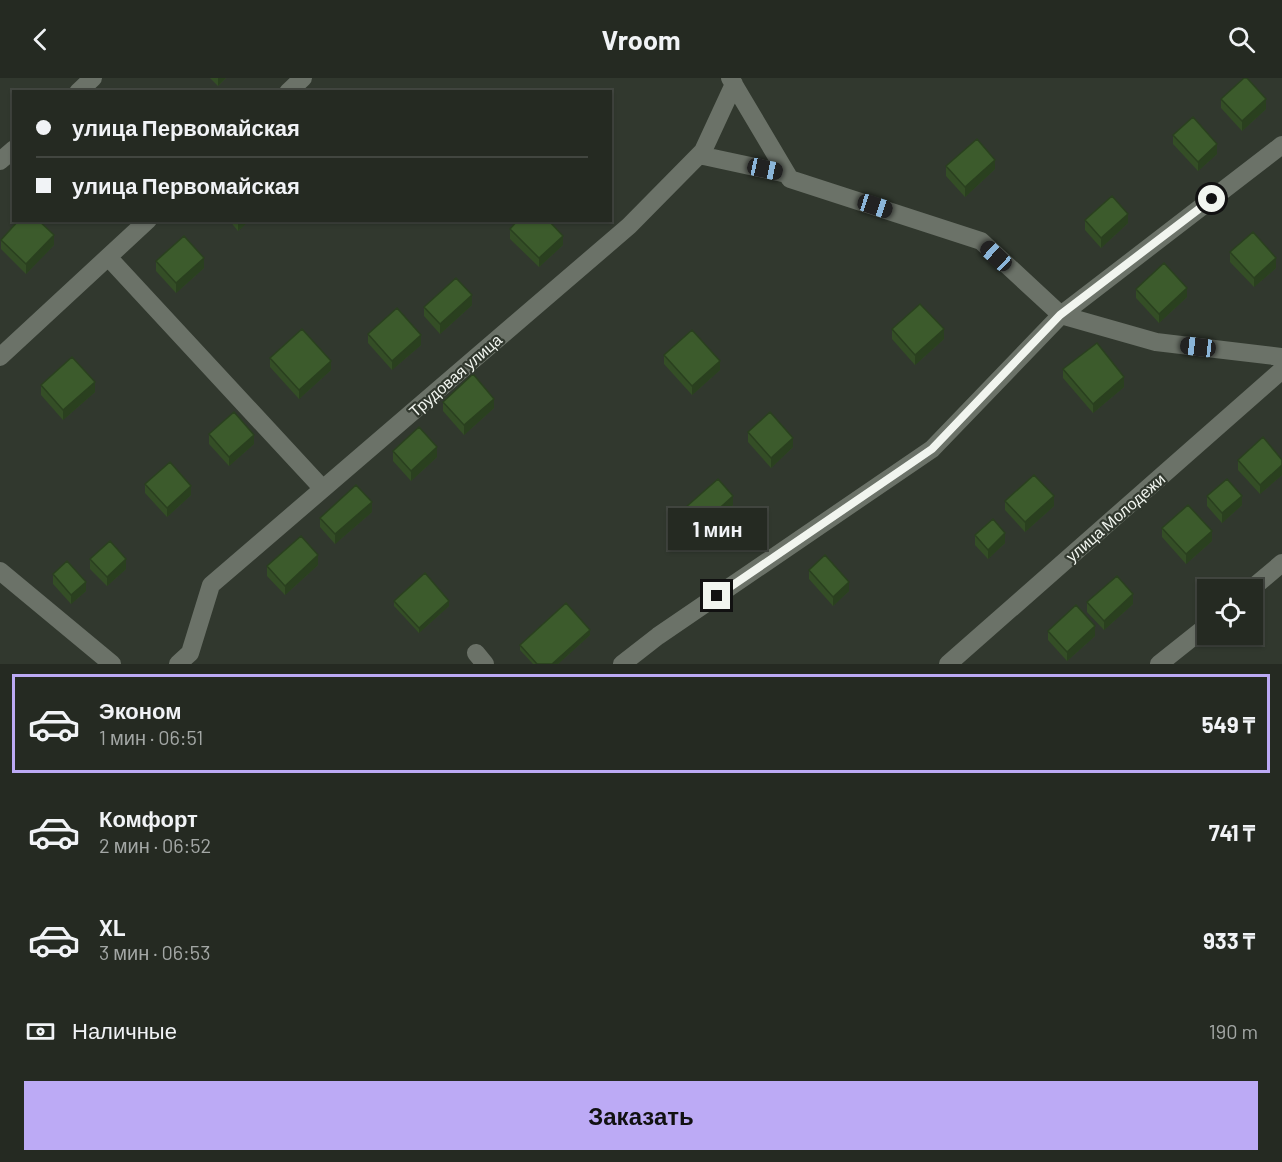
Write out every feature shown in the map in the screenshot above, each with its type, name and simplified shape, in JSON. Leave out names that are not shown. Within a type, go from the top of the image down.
[{"type":"street","points":[[80,90],[93,78]]},
{"type":"street","points":[[290,90],[303,78]]},
{"type":"street","points":[[732,81],[790,179],[981,241],[1060,315],[1156,342],[1282,357]]},
{"type":"street","name":"Трудовая улица","points":[[178,664],[190,653],[211,585],[629,226],[703,151],[732,81]]},
{"type":"street","points":[[621,664],[658,636],[932,449],[1060,315],[1282,145]]},
{"type":"street","points":[[0,161],[12,151]]},
{"type":"street","points":[[699,155],[788,174]]},
{"type":"street","points":[[0,357],[146,222]]},
{"type":"street","points":[[108,257],[323,489]]},
{"type":"street","name":"улица Молодежи","points":[[948,664],[1282,370]]},
{"type":"street","points":[[1263,579],[1282,563]]},
{"type":"street","points":[[0,571],[112,664]]},
{"type":"street","points":[[1159,664],[1197,634]]},
{"type":"building","points":[[1244,78],[1247,78],[1266,99],[1242,121],[1221,99]]},
{"type":"building","points":[[1193,117],[1217,144],[1198,162],[1173,135]]},
{"type":"building","points":[[977,139],[995,160],[965,187],[946,166]]},
{"type":"building","points":[[1112,196],[1128,214],[1101,238],[1085,220]]},
{"type":"building","points":[[17,222],[40,222],[54,235],[26,264],[1,240]]},
{"type":"building","points":[[516,222],[550,222],[563,236],[539,258],[510,229]]},
{"type":"building","points":[[1253,232],[1276,258],[1254,278],[1230,252]]},
{"type":"building","points":[[184,236],[204,258],[176,283],[156,261]]},
{"type":"building","points":[[1164,263],[1187,288],[1159,314],[1136,289]]},
{"type":"building","points":[[456,278],[472,295],[440,324],[424,307]]},
{"type":"building","points":[[920,304],[944,329],[915,355],[892,329]]},
{"type":"building","points":[[397,308],[421,335],[392,361],[368,334]]},
{"type":"building","points":[[302,329],[331,361],[299,390],[270,358]]},
{"type":"building","points":[[692,330],[720,361],[692,386],[664,355]]},
{"type":"building","points":[[1097,343],[1124,377],[1093,404],[1063,369]]},
{"type":"building","points":[[72,357],[95,382],[63,410],[41,385]]},
{"type":"building","points":[[473,374],[494,399],[464,425],[443,402]]},
{"type":"building","points":[[234,412],[254,435],[229,457],[209,434]]},
{"type":"building","points":[[770,412],[793,438],[771,458],[748,432]]},
{"type":"building","points":[[419,427],[437,447],[411,471],[393,451]]},
{"type":"building","points":[[1263,437],[1282,460],[1282,465],[1260,485],[1238,460]]},
{"type":"building","points":[[170,462],[191,486],[167,508],[145,484]]},
{"type":"building","points":[[1034,475],[1054,496],[1025,522],[1005,501]]},
{"type":"building","points":[[718,479],[733,496],[702,524],[686,507]]},
{"type":"building","points":[[1227,479],[1242,496],[1222,513],[1207,496]]},
{"type":"building","points":[[356,485],[372,502],[335,534],[320,518]]},
{"type":"building","points":[[1188,505],[1212,531],[1186,554],[1162,528]]},
{"type":"building","points":[[993,519],[1005,533],[988,550],[975,535]]},
{"type":"building","points":[[301,536],[318,555],[285,586],[267,566]]},
{"type":"building","points":[[110,541],[126,559],[107,577],[90,559]]},
{"type":"building","points":[[825,555],[849,582],[833,597],[809,570]]},
{"type":"building","points":[[67,561],[86,582],[71,595],[53,574]]},
{"type":"building","points":[[425,573],[449,601],[419,628],[394,601]]},
{"type":"building","points":[[1117,576],[1133,594],[1104,621],[1087,602]]},
{"type":"building","points":[[566,603],[590,630],[552,664],[537,664],[520,645]]},
{"type":"building","points":[[1076,605],[1095,626],[1067,652],[1048,631]]},
{"type":"route","points":[[717,596],[932,449],[1060,315],[1212,199]]}]
